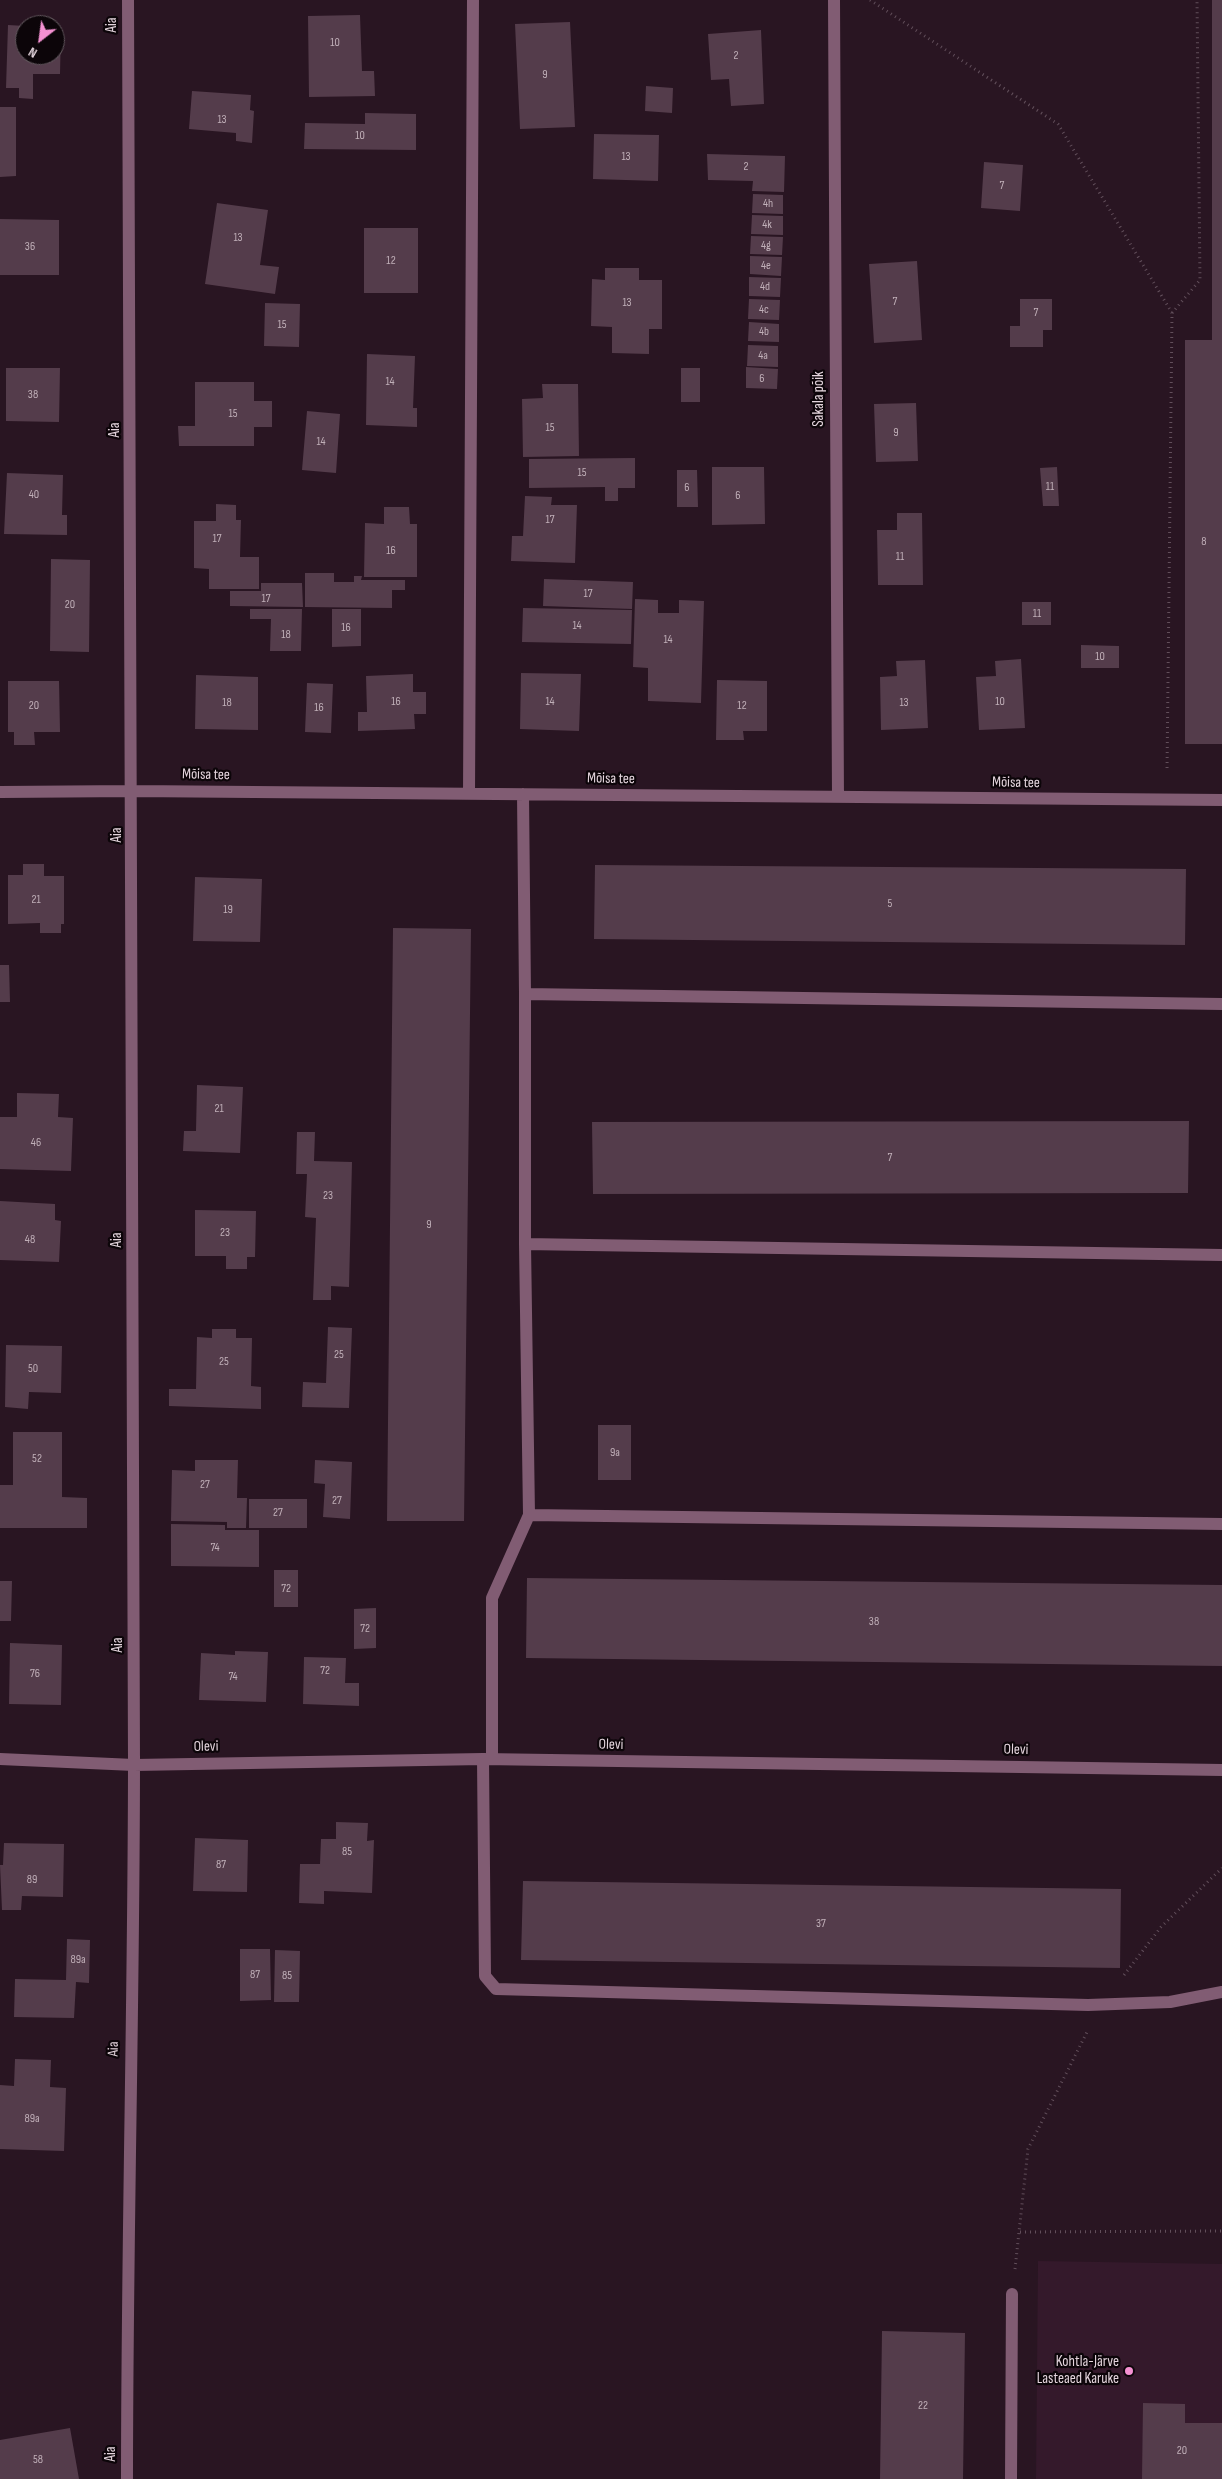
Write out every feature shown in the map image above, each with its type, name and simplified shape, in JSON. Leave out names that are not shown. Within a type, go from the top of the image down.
[{"type":"street","name":"Aia","points":[[127,2479],[127,2256],[134,1765],[133,791],[128,0]]},
{"type":"street","points":[[469,794],[473,0]]},
{"type":"street","name":"Sakala põik","points":[[834,0],[838,797]]},
{"type":"street","name":"Mõisa tee","points":[[0,792],[133,791],[1222,800]]},
{"type":"street","points":[[523,794],[525,1244],[529,1515],[492,1598],[486,1976],[496,1988],[1101,2004],[1170,2002],[1222,1992]]},
{"type":"street","points":[[525,994],[1222,1004]]},
{"type":"street","points":[[525,1244],[1222,1255]]},
{"type":"street","points":[[529,1515],[1222,1524]]},
{"type":"street","name":"Olevi","points":[[0,1759],[134,1765],[488,1759],[1222,1770]]},
{"type":"street","points":[[1011,2479],[1012,2294]]},
{"type":"path","points":[[870,0],[1058,124],[1172,313],[1167,800]]},
{"type":"path","points":[[1172,313],[1200,280],[1197,0]]},
{"type":"path","points":[[1012,2294],[1028,2149],[1101,2004],[1161,1927],[1222,1868]]},
{"type":"path","points":[[1020,2232],[1222,2230]]},
{"type":"shaded area","name":"Kohtla-Järve Lasteaed Karuke","points":[[1038,2261],[1222,2264],[1222,2479],[1036,2479]]},
{"type":"building","points":[[1212,0],[1222,0],[1222,744],[1185,744],[1185,340],[1212,340]]},
{"type":"building","points":[[360,15],[362,71],[374,71],[375,96],[309,97],[308,16]]},
{"type":"building","points":[[570,22],[575,127],[520,129],[515,24]]},
{"type":"building","points":[[8,25],[15,25],[15,65],[60,65],[60,74],[33,74],[33,99],[19,98],[19,88],[6,88]]},
{"type":"building","points":[[761,30],[764,104],[731,106],[729,79],[711,80],[708,34]]},
{"type":"building","points":[[646,86],[673,88],[672,113],[645,111]]},
{"type":"building","points":[[192,91],[251,95],[250,110],[254,111],[252,143],[236,141],[236,133],[189,129]]},
{"type":"building","points":[[0,107],[16,107],[16,176],[0,177]]},
{"type":"building","points":[[365,113],[416,114],[416,150],[304,149],[305,123],[365,124]]},
{"type":"building","points":[[594,134],[659,135],[658,181],[593,179]]},
{"type":"building","points":[[707,154],[785,156],[784,192],[752,191],[753,181],[708,180]]},
{"type":"building","points":[[984,162],[1023,165],[1020,211],[981,208]]},
{"type":"building","points":[[753,194],[783,195],[783,214],[752,213]]},
{"type":"building","points":[[217,203],[268,210],[260,265],[279,267],[275,294],[205,284]]},
{"type":"building","points":[[752,215],[783,216],[783,235],[751,234]]},
{"type":"building","points":[[0,219],[59,220],[59,275],[0,275]]},
{"type":"building","points":[[364,228],[418,228],[418,293],[364,293]]},
{"type":"building","points":[[751,236],[783,237],[782,255],[750,254]]},
{"type":"building","points":[[750,256],[782,257],[781,276],[750,274]]},
{"type":"building","points":[[917,261],[922,340],[874,343],[869,264]]},
{"type":"building","points":[[605,268],[639,268],[639,280],[662,280],[662,329],[649,329],[649,354],[612,353],[612,327],[591,326],[592,279],[605,280]]},
{"type":"building","points":[[749,277],[781,278],[780,297],[749,296]]},
{"type":"building","points":[[749,299],[780,300],[779,320],[748,319]]},
{"type":"building","points":[[1020,299],[1052,299],[1052,330],[1043,330],[1043,347],[1010,347],[1010,326],[1020,326]]},
{"type":"building","points":[[265,303],[300,304],[299,347],[264,346]]},
{"type":"building","points":[[749,322],[779,324],[779,342],[748,341]]},
{"type":"building","points":[[748,345],[778,346],[778,367],[747,366]]},
{"type":"building","points":[[367,354],[415,356],[413,408],[417,408],[417,427],[366,425]]},
{"type":"building","points":[[746,367],[778,369],[777,389],[746,388]]},
{"type":"building","points":[[6,368],[60,368],[59,422],[6,421]]},
{"type":"building","points":[[681,368],[700,368],[700,402],[681,402]]},
{"type":"building","points":[[195,382],[254,382],[254,401],[272,401],[272,427],[254,427],[254,446],[179,446],[178,426],[195,426]]},
{"type":"building","points":[[542,384],[578,384],[579,456],[523,457],[522,399],[543,398]]},
{"type":"building","points":[[916,403],[918,461],[876,462],[874,404]]},
{"type":"building","points":[[307,411],[340,414],[336,473],[302,470]]},
{"type":"building","points":[[635,458],[635,488],[618,488],[618,501],[605,501],[605,487],[529,488],[529,459]]},
{"type":"building","points":[[712,467],[764,467],[765,524],[712,525]]},
{"type":"building","points":[[1057,467],[1059,506],[1043,506],[1040,468]]},
{"type":"building","points":[[677,470],[697,470],[698,507],[677,507]]},
{"type":"building","points":[[7,473],[63,475],[62,515],[67,515],[67,535],[4,534]]},
{"type":"building","points":[[525,496],[552,497],[551,505],[577,505],[575,563],[511,561],[512,536],[523,536]]},
{"type":"building","points":[[216,504],[236,505],[236,520],[241,520],[240,557],[259,557],[259,589],[209,589],[209,569],[194,568],[194,521],[216,521]]},
{"type":"building","points":[[384,507],[409,507],[410,524],[417,524],[417,577],[364,577],[365,523],[384,524]]},
{"type":"building","points":[[897,513],[922,513],[923,585],[878,585],[877,530],[897,530]]},
{"type":"building","points":[[51,559],[90,560],[89,652],[50,651]]},
{"type":"building","points":[[305,573],[334,573],[334,582],[354,582],[354,576],[362,576],[361,580],[405,580],[405,590],[392,590],[392,608],[305,607]]},
{"type":"building","points":[[544,579],[633,582],[632,609],[543,606]]},
{"type":"building","points":[[261,583],[302,583],[303,607],[230,606],[230,591],[261,591]]},
{"type":"building","points":[[635,599],[658,600],[658,613],[679,613],[679,600],[704,601],[701,703],[648,701],[648,668],[633,667]]},
{"type":"building","points":[[1022,602],[1051,602],[1051,625],[1022,625]]},
{"type":"building","points":[[523,608],[632,610],[631,644],[522,642]]},
{"type":"building","points":[[250,609],[302,609],[301,651],[270,651],[271,619],[250,619]]},
{"type":"building","points":[[332,609],[361,609],[361,646],[332,647]]},
{"type":"building","points":[[1081,645],[1119,646],[1119,668],[1081,668]]},
{"type":"building","points":[[1021,659],[1025,728],[979,730],[976,677],[996,676],[995,661]]},
{"type":"building","points":[[925,660],[928,728],[881,730],[880,677],[897,676],[896,661]]},
{"type":"building","points":[[521,673],[581,674],[579,731],[520,729]]},
{"type":"building","points":[[413,674],[413,692],[426,692],[426,714],[414,714],[415,729],[358,731],[358,712],[367,712],[366,676]]},
{"type":"building","points":[[196,675],[258,677],[258,730],[195,729]]},
{"type":"building","points":[[717,680],[767,681],[767,731],[743,731],[744,740],[716,740]]},
{"type":"building","points":[[8,681],[59,681],[60,732],[34,732],[35,745],[14,745],[14,732],[8,732]]},
{"type":"building","points":[[307,683],[333,684],[331,733],[305,732]]},
{"type":"building","points":[[23,864],[44,864],[44,876],[64,876],[64,924],[61,924],[61,933],[40,933],[40,923],[8,924],[8,875],[23,875]]},
{"type":"building","points":[[595,865],[1186,869],[1185,945],[594,939]]},
{"type":"building","points":[[195,877],[262,879],[260,942],[193,941]]},
{"type":"building","points":[[393,928],[471,929],[464,1521],[387,1521]]},
{"type":"building","points":[[0,965],[9,965],[10,1002],[0,1002]]},
{"type":"building","points":[[197,1085],[243,1087],[240,1153],[183,1151],[184,1131],[196,1131]]},
{"type":"building","points":[[17,1093],[59,1094],[58,1117],[73,1118],[71,1171],[0,1169],[0,1117],[17,1117]]},
{"type":"building","points":[[1189,1121],[1188,1193],[593,1194],[592,1122]]},
{"type":"building","points":[[297,1132],[315,1132],[314,1161],[352,1162],[349,1287],[331,1286],[331,1300],[313,1300],[316,1218],[305,1217],[307,1174],[296,1174]]},
{"type":"building","points":[[0,1201],[55,1204],[55,1220],[61,1221],[59,1262],[0,1260]]},
{"type":"building","points":[[195,1210],[256,1211],[255,1257],[247,1257],[247,1269],[226,1269],[226,1256],[195,1256]]},
{"type":"building","points":[[328,1327],[352,1328],[349,1408],[302,1407],[303,1382],[326,1383]]},
{"type":"building","points":[[212,1329],[236,1329],[236,1338],[252,1338],[251,1386],[261,1387],[261,1409],[169,1406],[169,1389],[196,1389],[197,1337],[212,1338]]},
{"type":"building","points":[[6,1345],[62,1346],[61,1393],[29,1392],[28,1409],[5,1407]]},
{"type":"building","points":[[598,1425],[631,1425],[631,1480],[598,1480]]},
{"type":"building","points":[[13,1432],[62,1432],[62,1497],[87,1498],[87,1528],[0,1528],[0,1485],[13,1485]]},
{"type":"building","points":[[195,1460],[238,1460],[237,1498],[247,1498],[246,1528],[227,1528],[227,1522],[171,1521],[172,1470],[195,1471]]},
{"type":"building","points":[[315,1460],[352,1462],[350,1519],[323,1517],[325,1484],[314,1483]]},
{"type":"building","points":[[249,1499],[307,1499],[307,1528],[249,1528]]},
{"type":"building","points":[[171,1524],[225,1525],[225,1530],[259,1530],[259,1567],[171,1566]]},
{"type":"building","points":[[274,1570],[298,1570],[298,1607],[274,1607]]},
{"type":"building","points":[[527,1578],[1222,1585],[1222,1666],[526,1658]]},
{"type":"building","points":[[0,1581],[12,1581],[11,1621],[0,1621]]},
{"type":"building","points":[[376,1608],[376,1648],[354,1649],[354,1609]]},
{"type":"building","points":[[10,1643],[62,1645],[61,1705],[9,1704]]},
{"type":"building","points":[[235,1651],[268,1652],[266,1702],[199,1700],[201,1653],[235,1655]]},
{"type":"building","points":[[304,1657],[346,1658],[345,1683],[359,1683],[359,1706],[303,1704]]},
{"type":"building","points":[[336,1822],[368,1823],[367,1841],[374,1840],[372,1893],[324,1891],[324,1904],[299,1903],[300,1864],[320,1864],[321,1839],[336,1839]]},
{"type":"building","points":[[195,1838],[248,1840],[247,1892],[193,1891]]},
{"type":"building","points":[[4,1843],[64,1844],[63,1897],[22,1896],[21,1910],[2,1910],[0,1865],[3,1865]]},
{"type":"building","points":[[523,1881],[1121,1889],[1120,1968],[521,1960]]},
{"type":"building","points":[[67,1939],[90,1940],[89,1983],[76,1982],[74,2018],[14,2017],[15,1979],[66,1980]]},
{"type":"building","points":[[240,1949],[270,1949],[271,2000],[240,2001]]},
{"type":"building","points":[[275,1950],[300,1951],[299,2002],[274,2002]]},
{"type":"building","points":[[15,2059],[51,2060],[50,2087],[66,2088],[64,2151],[0,2149],[0,2085],[14,2086]]},
{"type":"building","points":[[882,2331],[965,2333],[963,2479],[880,2479]]},
{"type":"building","points":[[1143,2403],[1185,2404],[1185,2423],[1222,2423],[1222,2479],[1142,2479]]},
{"type":"building","points":[[70,2428],[79,2479],[0,2479],[0,2440]]},
{"type":"place","name":"Kohtla-Järve Lasteaed Karuke","points":[[1129,2371]]}]
